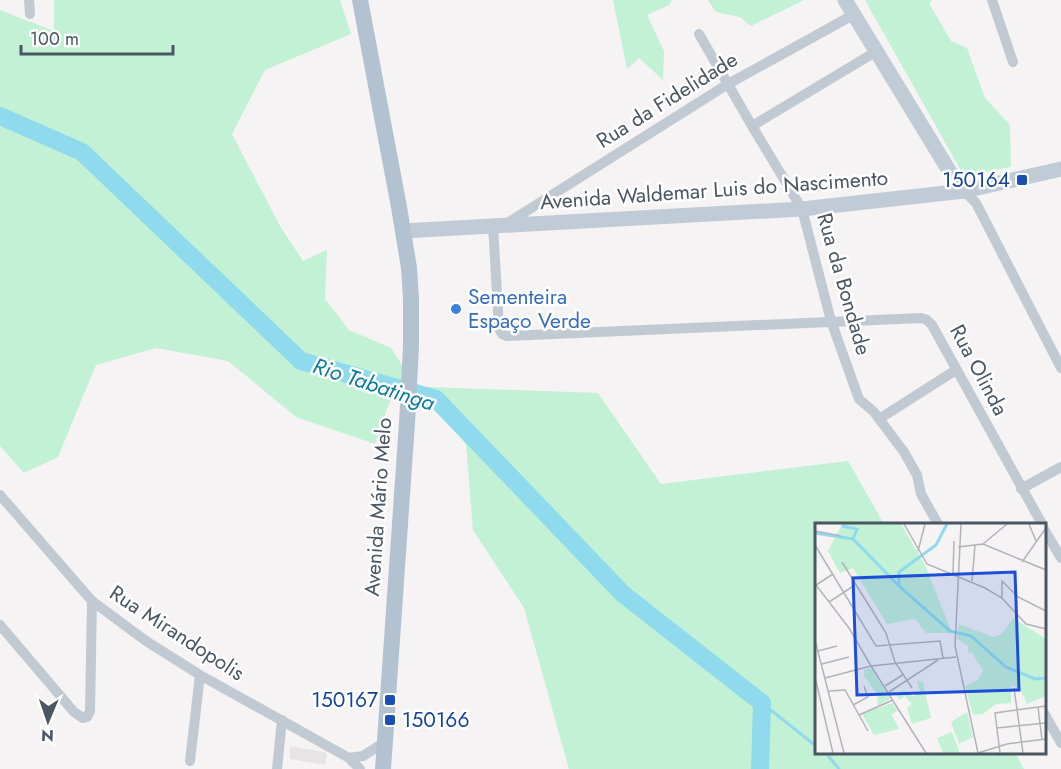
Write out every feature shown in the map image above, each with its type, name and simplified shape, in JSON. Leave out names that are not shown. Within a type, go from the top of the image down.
[{"type":"main road","name":"Avenida Mário Melo","points":[[360,0],[403,231],[411,299],[407,423],[383,769]]},
{"type":"main road","points":[[845,0],[956,182],[964,191]]},
{"type":"main road","name":"Avenida Waldemar Luis do Nascimento","points":[[403,231],[802,209],[964,191],[1061,169]]},
{"type":"street","points":[[29,0],[30,14]]},
{"type":"street","points":[[992,0],[1013,62]]},
{"type":"street","name":"Rua da Fidelidade","points":[[499,225],[728,84],[853,15]]},
{"type":"street","name":"Rua da Bondade","points":[[699,34],[802,209],[831,321],[859,399],[879,418],[913,466],[921,494],[937,523]]},
{"type":"street","points":[[752,126],[877,51]]},
{"type":"street","points":[[964,191],[976,203],[1061,368]]},
{"type":"street","points":[[499,225],[499,328],[502,334],[507,336],[831,321]]},
{"type":"street","name":"Rua Olinda","points":[[831,321],[921,318],[927,320],[932,325],[1041,523]]},
{"type":"street","points":[[879,418],[956,370]]},
{"type":"street","points":[[1021,489],[1061,467]]},
{"type":"street","name":"Rua Mirandopolis","points":[[0,495],[92,601],[106,612],[146,641],[200,675],[349,758],[360,769]]},
{"type":"street","points":[[1046,533],[1061,558]]},
{"type":"street","points":[[0,626],[74,712],[83,718],[87,717],[90,711],[92,601]]},
{"type":"street","points":[[91,633],[98,617],[106,612]]},
{"type":"street","points":[[190,761],[200,675]]},
{"type":"street","points":[[1046,717],[1061,743]]},
{"type":"street","points":[[1051,724],[1061,718]]},
{"type":"street","points":[[277,769],[282,720]]},
{"type":"street","points":[[349,758],[363,756],[385,742]]},
{"type":"shaded area","points":[[290,746],[324,752],[327,754],[325,765],[290,759]]},
{"type":"green space","points":[[54,0],[340,0],[351,34],[265,70],[232,134],[280,226],[303,261],[327,250],[325,299],[349,330],[391,348],[409,376],[389,403],[375,444],[296,417],[228,361],[156,348],[96,365],[58,457],[24,473],[0,446],[0,10],[54,31]]},
{"type":"green space","points":[[613,0],[672,0],[669,5],[647,15],[664,51],[663,80],[639,58],[627,69]]},
{"type":"green space","points":[[708,0],[804,0],[751,26],[740,17],[716,12]]},
{"type":"green space","points":[[865,0],[932,0],[929,3],[951,41],[967,48],[985,98],[1010,125],[1011,167],[964,176]]},
{"type":"green space","points":[[428,387],[598,393],[661,484],[848,461],[883,523],[815,523],[815,754],[1016,754],[1024,769],[569,769],[524,608],[473,530],[466,445]]},
{"type":"waterway","name":"Rio Tabatinga","points":[[0,116],[82,152],[301,361],[436,399],[623,594],[762,703],[760,769]]},
{"type":"waterway","points":[[762,703],[815,745]]},
{"type":"waterway","points":[[827,754],[839,769]]},
{"type":"place","name":"150164","points":[[1022,180]]},
{"type":"place","name":"Sementeira Espaço Verde","points":[[456,309]]},
{"type":"place","name":"150167","points":[[390,700]]},
{"type":"place","name":"150166","points":[[390,720]]}]
